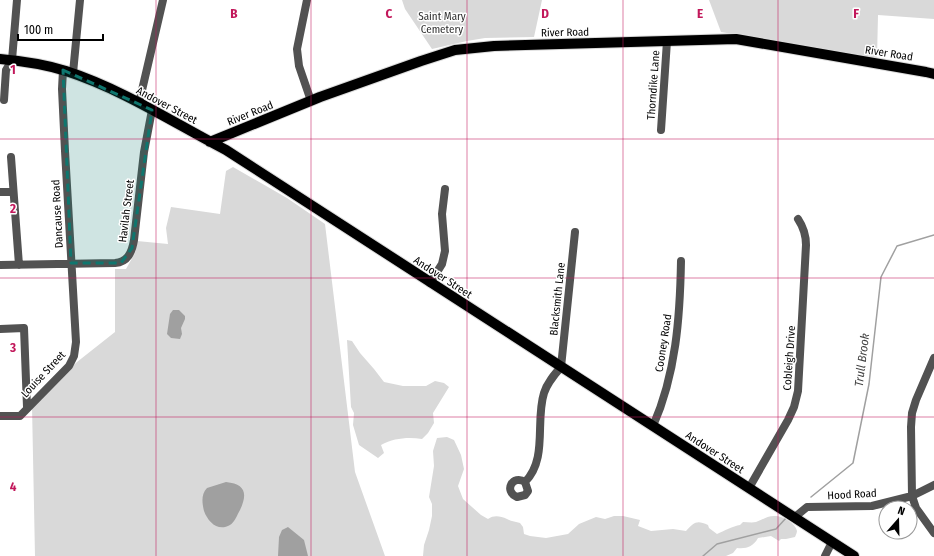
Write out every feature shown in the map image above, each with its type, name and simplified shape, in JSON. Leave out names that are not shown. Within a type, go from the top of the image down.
[{"type":"main road","name":"River Road","points":[[210,142],[311,101],[421,61],[455,50],[494,46],[736,39],[934,74]]},
{"type":"main road","name":"Andover Street","points":[[0,59],[30,62],[68,72],[139,103],[226,150],[854,556]]},
{"type":"street","points":[[4,100],[6,70],[12,60],[17,0]]},
{"type":"street","name":"Dancause Road","points":[[74,356],[76,342],[62,89],[68,72],[80,0]]},
{"type":"street","points":[[139,103],[163,0]]},
{"type":"street","points":[[307,0],[297,49],[299,66],[311,101]]},
{"type":"street","name":"Thorndike Lane","points":[[661,130],[667,41]]},
{"type":"street","name":"Havilah Street","points":[[0,265],[121,263],[126,260],[130,255],[134,240],[144,152],[152,110]]},
{"type":"street","points":[[11,157],[19,265]]},
{"type":"street","points":[[430,283],[442,264],[445,251],[442,214],[445,190]]},
{"type":"street","points":[[0,192],[13,192]]},
{"type":"street","name":"Cobleigh Drive","points":[[750,488],[788,420],[794,407],[798,391],[806,245],[804,229],[798,219]]},
{"type":"street","name":"Blacksmith Lane","points":[[561,367],[575,232]]},
{"type":"street","name":"Cooney Road","points":[[653,426],[659,413],[676,345],[680,299],[681,261]]},
{"type":"street","points":[[0,329],[24,328],[27,407]]},
{"type":"street","name":"Louise Street","points":[[0,416],[20,416],[27,407],[69,366],[74,356]]},
{"type":"street","points":[[934,358],[921,387],[912,413],[911,427],[912,496],[916,508],[934,533]]},
{"type":"street","points":[[525,482],[534,471],[538,459],[544,394],[555,374],[561,367]]},
{"type":"street","name":"Hood Road","points":[[795,517],[807,507],[872,506],[912,496],[934,485]]},
{"type":"street","points":[[825,556],[832,542]]},
{"type":"highlighted area","points":[[63,70],[152,110],[132,248],[121,263],[71,263]]},
{"type":"green space","name":"Saint Mary Cemetery","points":[[402,0],[542,0],[534,37],[485,38],[432,49],[405,9]]},
{"type":"green space","points":[[709,0],[934,0],[934,19],[878,15],[877,58],[721,32]]},
{"type":"green space","points":[[233,167],[287,198],[325,224],[355,472],[385,556],[35,556],[32,406],[77,362],[115,332],[115,269],[126,269],[135,253],[137,241],[168,244],[166,228],[171,207],[220,214],[226,171]]},
{"type":"green space","points":[[347,340],[352,341],[384,382],[403,386],[426,386],[435,381],[444,383],[449,387],[433,413],[434,423],[422,439],[401,439],[381,445],[384,453],[378,458],[359,445],[353,425],[354,413],[351,407]]},
{"type":"green space","points":[[447,437],[454,440],[461,455],[464,469],[458,486],[463,499],[481,515],[488,519],[495,516],[520,523],[523,527],[524,534],[530,536],[546,538],[568,534],[579,524],[596,517],[605,519],[614,516],[623,516],[640,520],[638,526],[651,531],[673,529],[686,531],[698,522],[708,525],[709,528],[717,534],[731,527],[740,525],[743,522],[754,522],[777,516],[791,522],[796,528],[797,533],[795,537],[781,539],[779,541],[771,536],[758,538],[752,545],[746,548],[737,548],[733,553],[726,556],[423,556],[424,545],[432,516],[432,504],[429,497],[434,466],[433,451],[437,438]]},
{"type":"shaded area","points":[[173,310],[179,310],[185,316],[181,328],[182,334],[180,339],[171,338],[167,334],[170,314]]},
{"type":"shaded area","points":[[226,482],[241,487],[244,494],[244,499],[233,522],[226,527],[218,527],[208,519],[204,511],[202,499],[207,488]]},
{"type":"shaded area","points":[[288,527],[304,540],[308,556],[278,556],[279,537],[282,530]]},
{"type":"waterway","name":"Trull Brook","points":[[811,497],[853,463],[869,384],[881,277],[897,246],[934,235]]},
{"type":"waterway","name":"Trull Brook","points":[[703,556],[717,544],[776,529],[786,518]]}]
